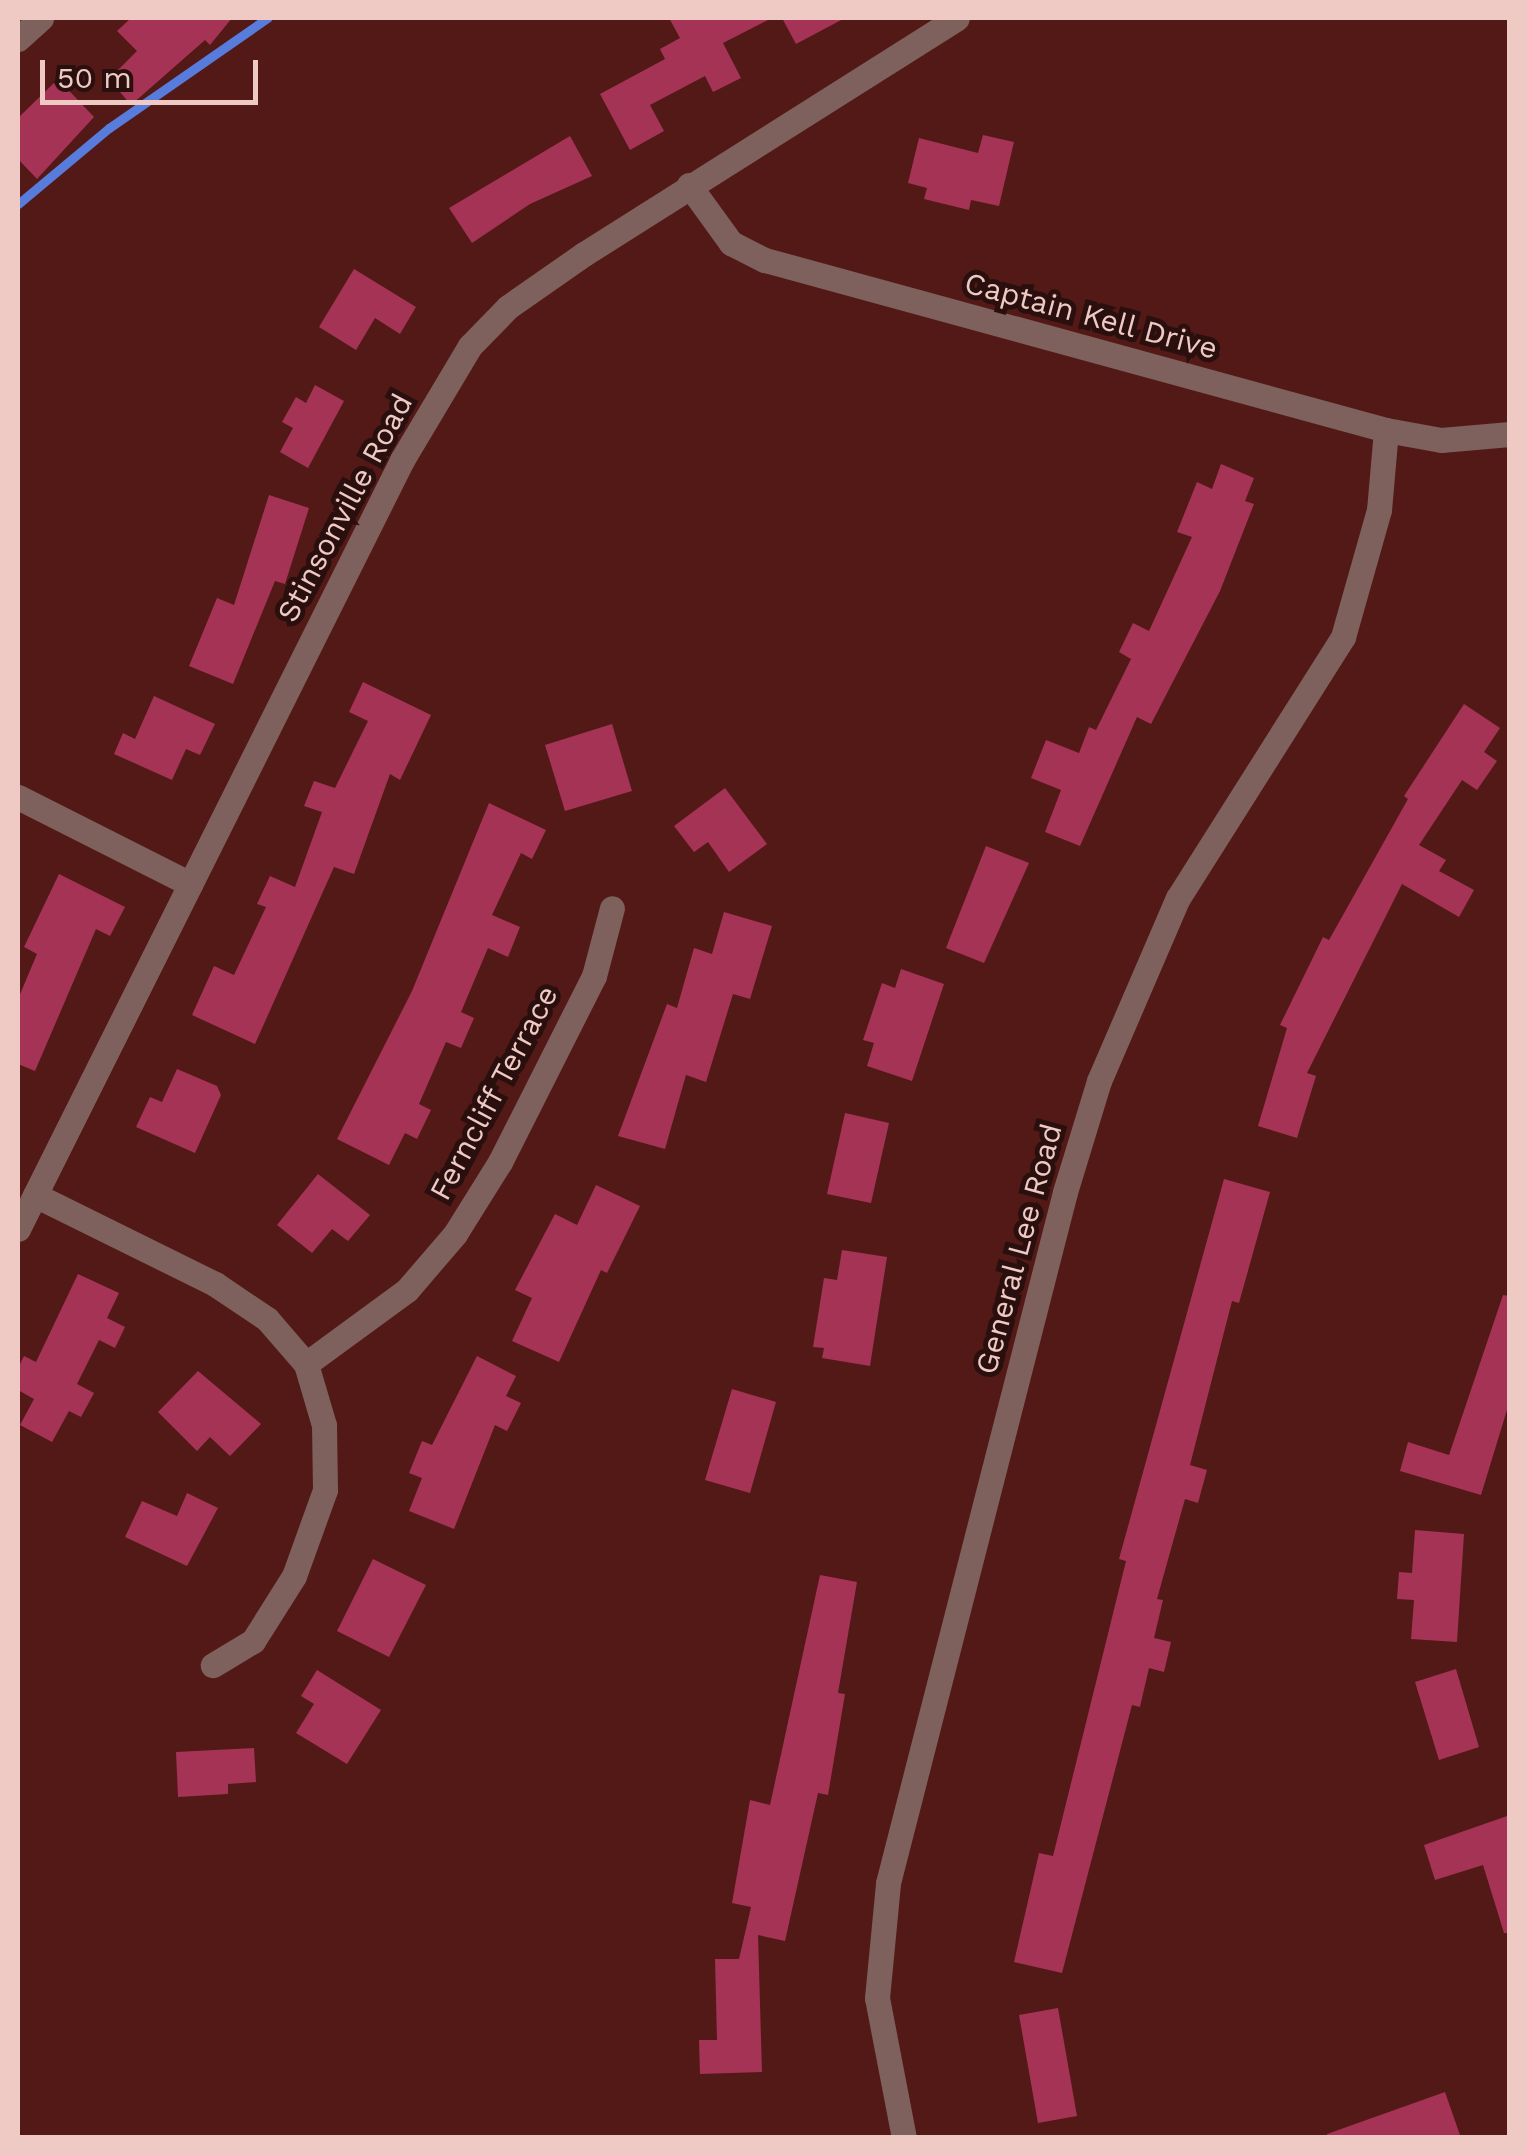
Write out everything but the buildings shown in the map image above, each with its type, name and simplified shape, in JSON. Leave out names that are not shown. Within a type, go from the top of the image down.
[{"type":"street","points":[[18,39],[41,18]]},
{"type":"street","name":"Stinsonville Road","points":[[18,1229],[402,460],[470,346],[508,307],[690,185],[956,18]]},
{"type":"street","name":"Captain Kell Drive","points":[[690,185],[730,243],[764,260],[1386,430],[1441,440],[1510,434]]},
{"type":"street","name":"General Lee Road","points":[[904,2138],[889,2087],[876,1998],[888,1883],[1065,1192],[1098,1081],[1178,898],[1343,637],[1380,510],[1386,430]]},
{"type":"street","points":[[18,797],[190,884]]},
{"type":"street","name":"Ferncliff Terrace","points":[[306,1364],[407,1290],[455,1234],[500,1162],[594,976],[612,908]]},
{"type":"street","points":[[35,1195],[215,1284],[267,1319],[306,1364],[324,1425],[325,1490],[294,1576],[254,1642],[213,1664]]},
{"type":"waterway","points":[[18,204],[109,128],[267,18]]}]
